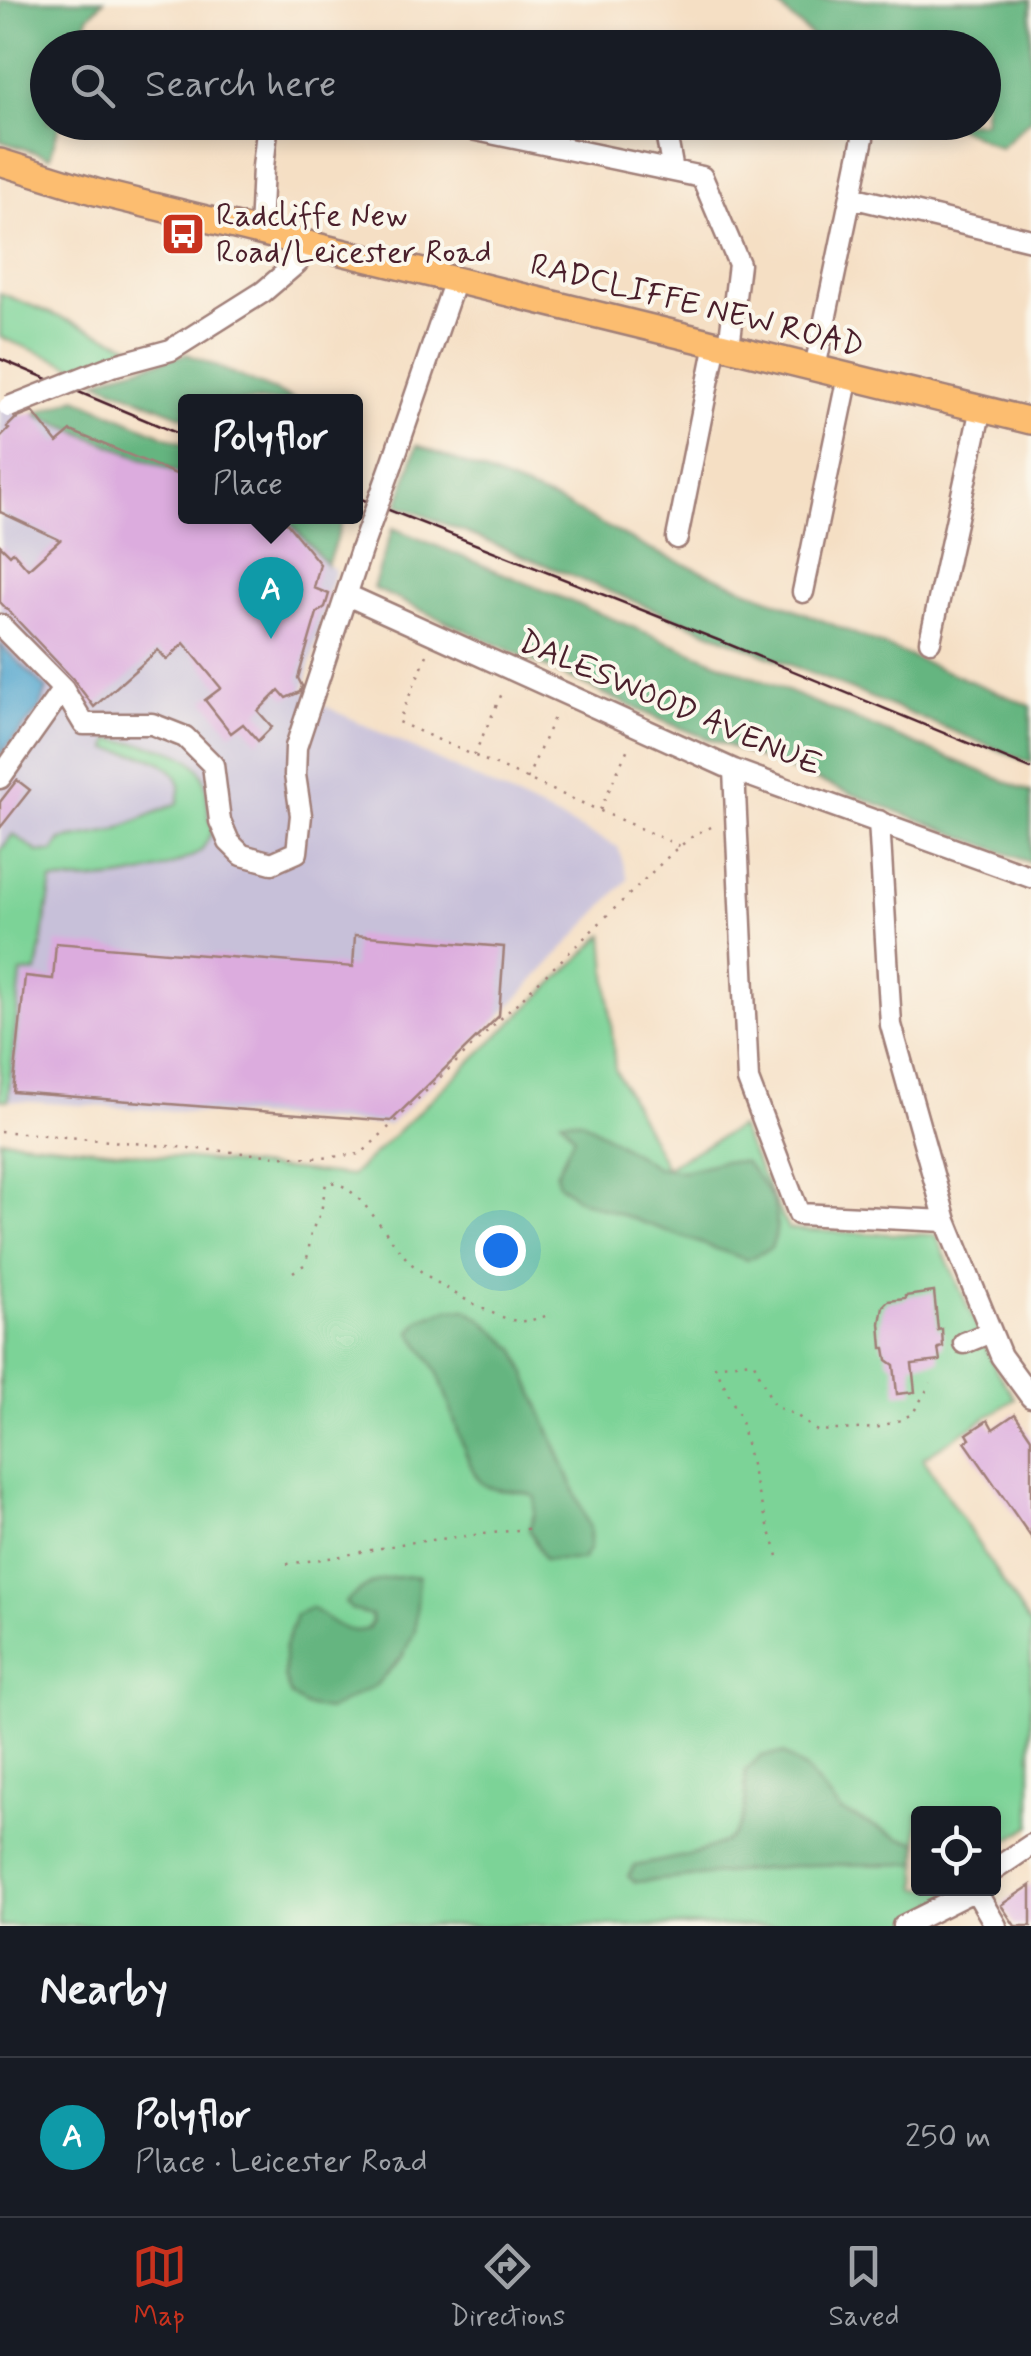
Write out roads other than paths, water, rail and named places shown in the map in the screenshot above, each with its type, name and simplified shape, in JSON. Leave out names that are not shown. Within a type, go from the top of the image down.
[{"type":"main road","name":"RADCLIFFE NEW ROAD","points":[[0,162],[96,192],[1031,421]]},
{"type":"street","points":[[260,231],[266,140]]},
{"type":"street","points":[[524,140],[702,177],[738,264],[677,538]]},
{"type":"street","points":[[667,140],[672,171]]},
{"type":"street","points":[[815,368],[863,140]]},
{"type":"street","points":[[851,198],[1031,240]]},
{"type":"street","points":[[5,410],[112,366],[171,350],[263,292],[297,262],[308,243]]},
{"type":"street","points":[[0,625],[63,690],[84,724],[152,724],[185,737],[213,765],[220,821],[228,842],[242,855],[272,863],[297,852],[301,815],[296,748],[360,550],[455,280]]},
{"type":"street","points":[[802,592],[848,376]]},
{"type":"street","points":[[930,641],[982,408]]},
{"type":"street","name":"DALESWOOD AVENUE","points":[[347,595],[734,770],[1031,877]]},
{"type":"street","points":[[0,778],[63,690]]},
{"type":"street","points":[[734,770],[748,1080],[799,1214],[946,1220]]},
{"type":"street","points":[[880,821],[891,1024],[946,1220],[1000,1356],[1031,1397]]},
{"type":"street","points":[[964,1343],[991,1332]]},
{"type":"street","points":[[1001,1865],[1031,1845]]},
{"type":"street","points":[[903,1926],[961,1896]]},
{"type":"street","points":[[979,1896],[996,1926]]},
{"type":"water","points":[[0,644],[47,689],[40,708],[0,755]]},
{"type":"tram line","points":[[0,359],[178,434]]},
{"type":"tram line","points":[[363,500],[1031,769]]},
{"type":"place","name":"Radcliffe New Road/Leicester Road","points":[[183,234]]},
{"type":"place","name":"Polyflor","points":[[271,639]]}]
